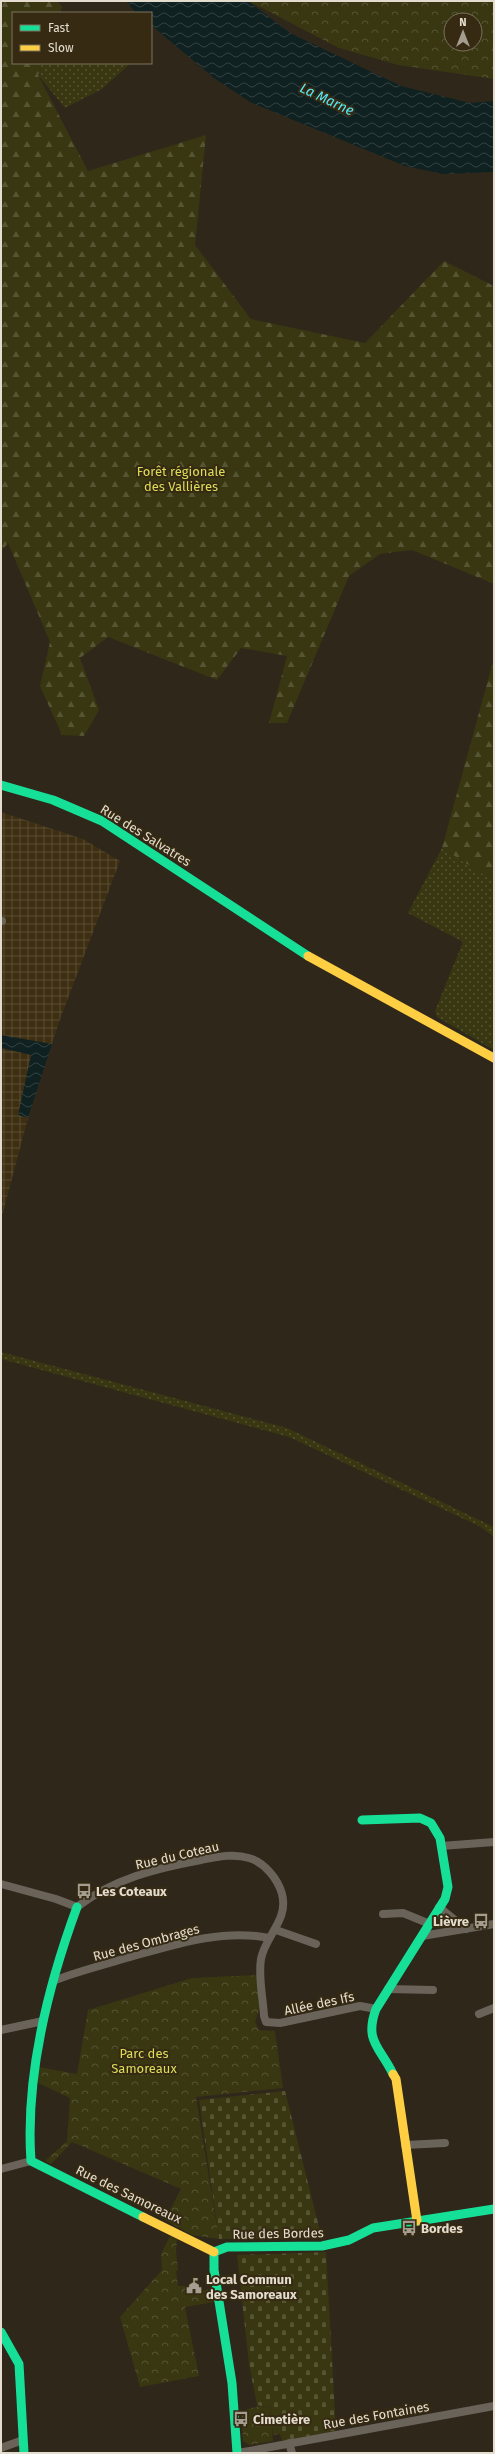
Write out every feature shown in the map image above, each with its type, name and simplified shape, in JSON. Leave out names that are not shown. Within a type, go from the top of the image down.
[{"type":"street","name":"Rue des Salvatres","points":[[1,785],[53,800],[102,821],[292,947],[494,1058]]},
{"type":"street","points":[[362,1820],[410,1818],[426,1820],[436,1828],[441,1846],[448,1887],[430,1924],[376,2009],[371,2027],[371,2038],[375,2048],[393,2071],[396,2079],[417,2221]]},
{"type":"street","points":[[441,1846],[494,1842]]},
{"type":"street","name":"Rue du Coteau","points":[[77,1907],[120,1881],[152,1870],[228,1855],[249,1858],[267,1868],[277,1881],[282,1894],[283,1905],[276,1930],[269,1938],[260,1961],[264,2016],[266,2022]]},
{"type":"street","points":[[1,1884],[56,1899],[77,1907],[42,2022],[31,2130],[31,2161],[1,2169]]},
{"type":"street","points":[[439,1907],[466,1929]]},
{"type":"street","points":[[383,1914],[403,1913],[430,1924]]},
{"type":"street","points":[[422,1936],[494,1924]]},
{"type":"street","points":[[276,1930],[316,1944]]},
{"type":"street","name":"Rue des Ombrages","points":[[54,1981],[172,1945],[200,1939],[256,1935],[269,1938]]},
{"type":"street","points":[[388,1989],[433,1990]]},
{"type":"street","name":"Allée des Ifs","points":[[266,2022],[280,2023],[360,2006],[376,2009]]},
{"type":"street","points":[[479,2014],[494,2008]]},
{"type":"street","points":[[1,2030],[42,2022]]},
{"type":"street","points":[[405,2145],[445,2143]]},
{"type":"street","name":"Rue des Samoreaux","points":[[31,2161],[214,2252]]},
{"type":"street","name":"Rue des Bordes","points":[[214,2252],[227,2247],[322,2246],[354,2238],[373,2228],[494,2208]]},
{"type":"street","points":[[214,2252],[214,2270],[232,2383],[237,2453]]},
{"type":"street","points":[[1,2332],[19,2364],[24,2453]]},
{"type":"street","name":"Rue des Fontaines","points":[[237,2453],[494,2406]]},
{"type":"street","points":[[1,2448],[23,2440]]},
{"type":"street","points":[[289,2443],[292,2453]]},
{"type":"shaded area","points":[[1,812],[83,839],[120,861],[59,1022],[28,1118],[1,1220]]},
{"type":"green space","name":"Forêt régionale des Vallières","points":[[1,1],[57,1],[62,7],[60,12],[12,12],[12,64],[42,64],[38,75],[88,171],[206,135],[195,245],[251,319],[365,343],[444,261],[494,286],[494,584],[412,550],[380,554],[349,576],[287,723],[269,723],[287,656],[241,648],[217,680],[108,637],[80,658],[99,710],[84,736],[62,735],[40,686],[50,642],[8,543],[1,552]]},
{"type":"green space","points":[[248,1],[494,1],[494,79],[398,65],[339,48]]},
{"type":"green space","points":[[42,64],[130,64],[102,89],[65,108],[38,75]]},
{"type":"green space","points":[[494,658],[494,881],[442,848]]},
{"type":"green space","points":[[442,848],[494,881],[494,1050],[437,1017],[435,1011],[463,942],[408,913]]},
{"type":"green space","points":[[1,1352],[287,1428],[494,1527],[494,1537],[479,1526],[289,1437],[1,1359]]},
{"type":"green space","name":"Parc des Samoreaux","points":[[257,1975],[260,2007],[255,2022],[259,2030],[275,2031],[283,2088],[196,2097],[219,2239],[192,2235],[165,2220],[181,2189],[72,2142],[51,2164],[45,2161],[67,2141],[70,2098],[36,2082],[38,2067],[77,2074],[88,2010],[192,1978]]},
{"type":"green space","points":[[285,2091],[322,2239],[219,2239],[199,2100]]},
{"type":"green space","points":[[170,2236],[177,2239],[176,2250],[178,2271],[176,2271],[178,2286],[185,2286],[186,2293],[212,2289],[215,2302],[185,2307],[199,2376],[140,2387],[120,2317],[162,2270],[161,2254]]},
{"type":"green space","points":[[326,2252],[336,2431],[282,2441],[280,2434],[273,2435],[270,2408],[257,2405],[249,2364],[237,2255]]},
{"type":"green space","points":[[259,2406],[270,2408],[273,2441],[249,2445],[243,2441],[241,2411]]},
{"type":"water","name":"La Marne","points":[[126,1],[248,1],[290,33],[401,86],[470,103],[494,101],[494,172],[443,174],[405,166],[250,102],[214,78],[152,26],[152,12],[135,12]]},
{"type":"water","points":[[1,1035],[52,1044],[28,1118],[18,1115],[31,1055],[1,1048]]},
{"type":"traffic: fast","points":[[1,785],[53,800],[102,821],[308,956]]},
{"type":"traffic: fast","points":[[362,1820],[420,1818],[431,1823],[440,1838],[448,1887],[445,1899],[376,2009],[372,2029],[373,2037],[393,2074]]},
{"type":"traffic: fast","points":[[77,1907],[66,1937],[48,2000],[35,2064],[30,2129],[31,2161],[143,2217]]},
{"type":"traffic: fast","points":[[237,2453],[232,2383],[214,2270],[214,2252],[227,2247],[322,2246],[349,2240],[373,2228],[494,2209]]},
{"type":"traffic: fast","points":[[1,2332],[19,2364],[24,2453]]},
{"type":"traffic: slow","points":[[308,956],[494,1058]]},
{"type":"traffic: slow","points":[[393,2074],[396,2079],[417,2221]]},
{"type":"traffic: slow","points":[[143,2217],[214,2252]]},
{"type":"place","name":"Les Coteaux","points":[[84,1891]]},
{"type":"place","name":"Lièvre","points":[[481,1921]]},
{"type":"place","name":"Bordes","points":[[409,2228]]},
{"type":"place","name":"Local Commun des Samoreaux","points":[[194,2286]]},
{"type":"place","name":"Cimetière","points":[[241,2419]]}]
